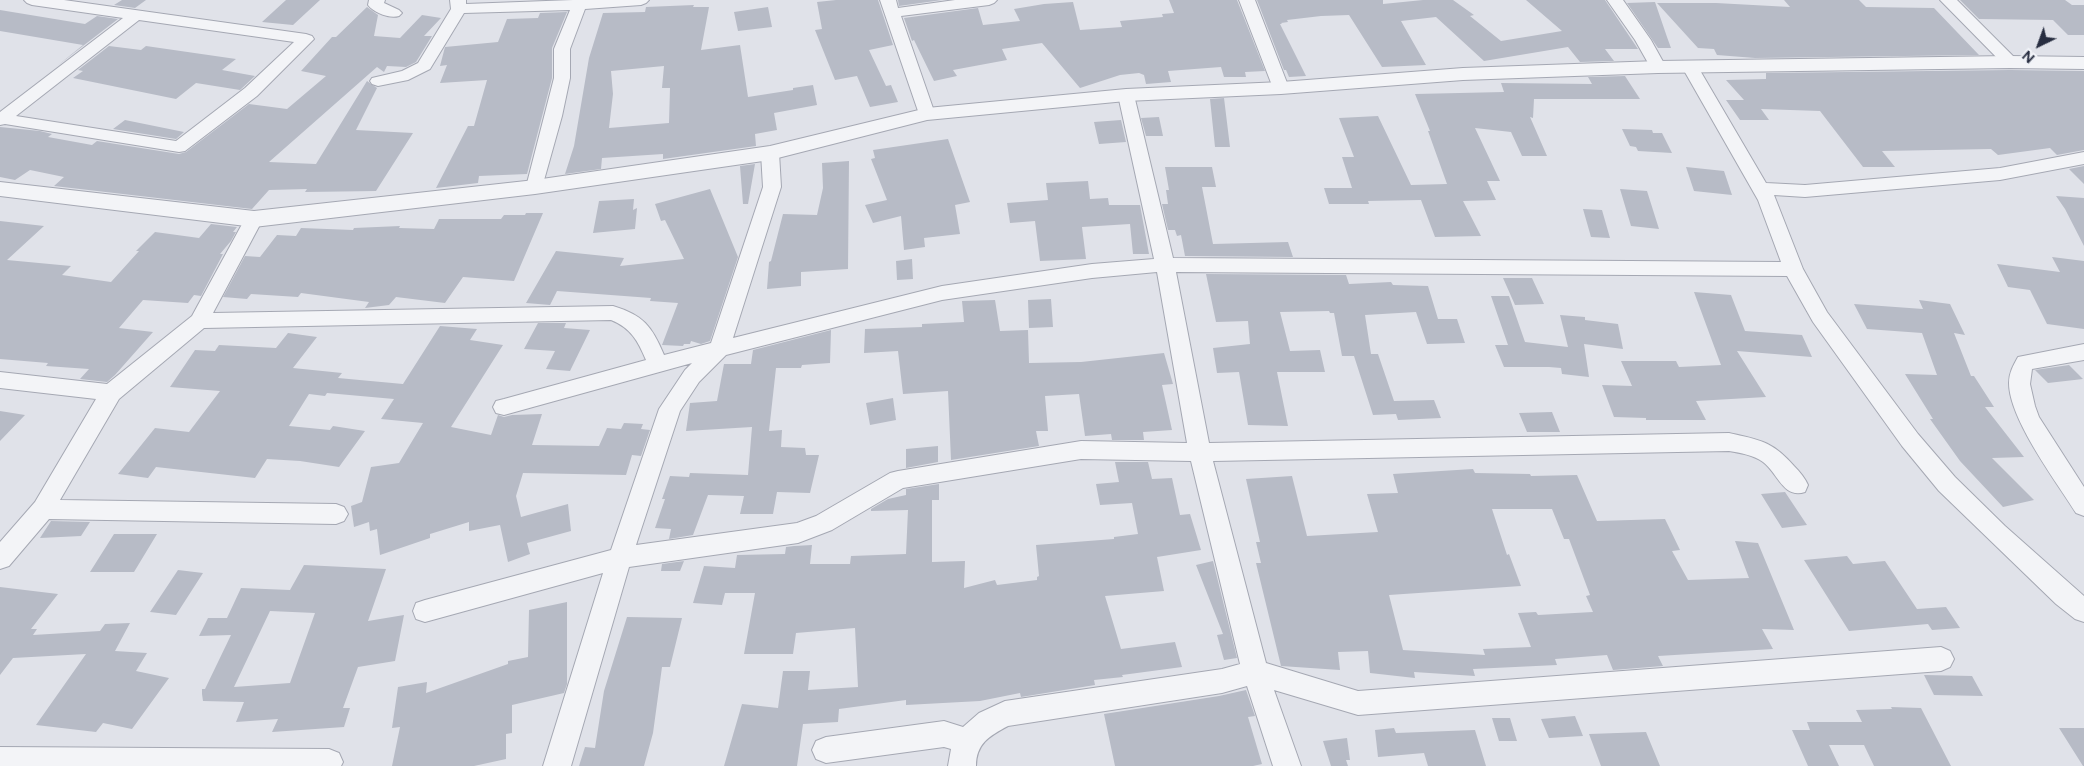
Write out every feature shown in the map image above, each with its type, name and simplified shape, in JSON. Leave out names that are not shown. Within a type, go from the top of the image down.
[{"type":"street","points":[[1,119],[14,119],[179,148],[251,92],[306,39],[32,0]]},
{"type":"street","points":[[378,0],[376,5],[394,13]]},
{"type":"street","points":[[378,80],[401,76],[424,66],[458,5],[641,0]]},
{"type":"street","points":[[927,114],[891,6],[989,0]]},
{"type":"street","points":[[1247,0],[1281,88]]},
{"type":"street","points":[[1615,0],[1643,40],[1658,67]]},
{"type":"street","points":[[1948,0],[2010,62]]},
{"type":"street","points":[[535,187],[562,78],[562,49],[580,2]]},
{"type":"street","points":[[1,119],[138,14]]},
{"type":"street","points":[[0,189],[254,219],[535,187],[770,153],[927,114],[1126,96],[1281,88],[1463,74],[1658,67],[2010,62],[2084,63]]},
{"type":"street","points":[[1690,67],[1767,200],[1793,269],[1820,317],[1850,359],[1910,440],[1941,476],[1997,533],[2084,611]]},
{"type":"street","points":[[1126,96],[1165,265],[1200,452],[1255,672],[1287,766]]},
{"type":"street","points":[[557,766],[620,558],[670,409],[692,376],[719,349],[772,187],[770,153]]},
{"type":"street","points":[[1760,189],[1804,191],[1918,182],[2000,174],[2084,158]]},
{"type":"street","points":[[0,559],[43,509],[111,393],[199,321],[254,219]]},
{"type":"street","points":[[504,407],[658,364],[942,293],[1092,271],[1165,265],[1793,269]]},
{"type":"street","points":[[199,321],[613,313],[630,318],[638,325],[646,336],[658,364]]},
{"type":"street","points":[[2084,352],[2025,363],[2020,372],[2021,398],[2029,420],[2084,506]]},
{"type":"street","points":[[0,380],[111,393]]},
{"type":"street","points":[[425,611],[620,558],[798,533],[824,523],[898,480],[1081,450],[1200,452],[1729,442],[1757,448],[1772,456],[1797,485]]},
{"type":"street","points":[[43,509],[336,514]]},
{"type":"street","points":[[826,750],[944,734],[965,753],[984,724],[1006,714],[1222,681],[1255,672],[1358,703],[1941,659]]},
{"type":"street","points":[[0,760],[329,762]]},
{"type":"building","points":[[122,0],[146,0],[135,8],[114,5]]},
{"type":"building","points":[[286,0],[320,0],[293,25],[262,22]]},
{"type":"building","points":[[878,0],[893,45],[869,50],[886,86],[891,85],[898,102],[870,107],[857,76],[835,80],[815,30],[822,29],[817,2]]},
{"type":"building","points":[[898,0],[942,0],[899,6]]},
{"type":"building","points":[[1169,0],[1237,0],[1265,71],[1245,72],[1246,77],[1224,77],[1221,67],[1168,71],[1171,82],[1146,84],[1144,75],[1139,73],[1120,75],[1080,88],[1042,43],[1002,49],[1007,60],[953,70],[957,76],[934,81],[914,40],[912,41],[904,18],[978,8],[983,25],[1020,21],[1014,9],[1073,2],[1080,30],[1122,27],[1120,21],[1163,17],[1162,14],[1174,13]]},
{"type":"building","points":[[1257,0],[1383,0],[1383,4],[1423,0],[1453,0],[1474,15],[1470,16],[1501,41],[1562,31],[1526,0],[1605,0],[1638,49],[1605,49],[1614,61],[1580,62],[1568,47],[1484,61],[1436,17],[1401,21],[1426,65],[1382,67],[1349,15],[1321,16],[1287,20],[1288,22],[1280,24],[1306,76],[1289,77],[1286,70],[1284,70]]},
{"type":"building","points":[[1784,0],[1859,0],[1866,7],[1934,8],[1979,55],[1755,58],[1717,55],[1714,49],[1698,48],[1657,3],[1716,3],[1790,7]]},
{"type":"building","points":[[1960,0],[2065,0],[2072,5],[2084,5],[2084,35],[2068,35],[2053,20],[1979,19]]},
{"type":"building","points":[[1655,2],[1671,48],[1658,48],[1627,3]]},
{"type":"building","points":[[694,5],[693,7],[709,7],[701,50],[740,45],[748,97],[813,85],[817,105],[774,113],[777,130],[755,134],[756,146],[663,159],[663,154],[602,158],[601,169],[565,174],[574,146],[589,58],[603,13],[645,12],[646,7]],"holes":[[[664,66],[662,88],[670,88],[669,123],[609,128],[613,94],[611,71]]]},
{"type":"building","points":[[367,7],[378,15],[374,36],[400,38],[422,15],[441,18],[424,36],[432,36],[416,62],[406,67],[387,66],[384,72],[377,67],[269,162],[316,164],[367,81],[377,88],[356,130],[413,133],[376,191],[305,192],[307,189],[269,190],[252,209],[54,186],[64,177],[30,170],[15,180],[0,177],[0,127],[40,131],[52,134],[48,137],[92,145],[97,141],[179,154],[186,152],[249,104],[287,109],[326,76],[301,71],[332,37],[336,37]]},
{"type":"building","points":[[768,7],[772,27],[738,31],[734,12]]},
{"type":"building","points":[[0,10],[85,24],[97,16],[118,19],[57,66],[83,45],[0,31]]},
{"type":"building","points":[[567,12],[552,48],[552,78],[527,174],[479,176],[478,183],[436,188],[468,126],[474,126],[487,80],[440,83],[447,65],[440,66],[445,47],[498,42],[507,19],[538,18],[540,13]]},
{"type":"building","points":[[109,46],[141,50],[146,46],[236,59],[222,70],[255,76],[240,90],[196,83],[176,99],[73,78],[83,71],[78,70]]},
{"type":"building","points":[[2084,71],[2084,150],[2057,155],[2050,148],[1998,155],[1991,149],[1882,151],[1895,167],[1863,167],[1820,111],[1761,109],[1769,120],[1740,120],[1726,100],[1744,100],[1726,80],[1766,79],[1766,73]]},
{"type":"building","points":[[1625,76],[1640,99],[1534,99],[1533,118],[1530,117],[1547,156],[1522,156],[1511,132],[1475,128],[1500,181],[1487,181],[1496,200],[1463,201],[1481,236],[1435,237],[1421,200],[1368,201],[1369,204],[1329,204],[1324,188],[1352,188],[1342,157],[1354,157],[1339,118],[1378,116],[1411,185],[1447,184],[1428,131],[1430,131],[1415,94],[1504,92],[1501,83],[1592,84],[1588,77]]},
{"type":"building","points":[[1224,98],[1230,147],[1215,147],[1210,99]]},
{"type":"building","points":[[1159,117],[1163,136],[1146,136],[1141,118]]},
{"type":"building","points":[[125,120],[184,132],[176,139],[113,129]]},
{"type":"building","points":[[1121,120],[1126,142],[1099,144],[1094,122]]},
{"type":"building","points":[[1622,129],[1652,130],[1653,133],[1662,133],[1672,153],[1638,151],[1636,147],[1630,146]]},
{"type":"building","points":[[948,139],[970,202],[955,205],[960,234],[924,238],[925,247],[904,250],[901,216],[873,223],[865,205],[887,200],[871,159],[875,158],[873,150]]},
{"type":"building","points":[[849,161],[848,269],[801,272],[801,286],[767,289],[769,262],[771,261],[783,214],[817,215],[823,188],[822,163]]},
{"type":"building","points":[[755,164],[748,204],[743,204],[740,166]]},
{"type":"building","points":[[2084,166],[2084,184],[2069,169]]},
{"type":"building","points":[[1165,167],[1212,167],[1216,187],[1202,187],[1213,244],[1288,242],[1293,257],[1185,256],[1181,235],[1177,236],[1175,230],[1168,230],[1162,204],[1168,204],[1166,190],[1169,190]]},
{"type":"building","points":[[1686,167],[1724,171],[1732,195],[1694,191]]},
{"type":"building","points":[[1088,181],[1090,199],[1108,198],[1109,205],[1140,205],[1149,254],[1133,254],[1130,224],[1082,227],[1086,259],[1040,261],[1035,221],[1010,223],[1007,203],[1048,200],[1046,183]]},
{"type":"building","points":[[710,189],[738,257],[710,341],[701,344],[691,341],[690,344],[684,344],[683,346],[662,345],[678,303],[650,301],[651,298],[557,291],[550,305],[526,303],[556,251],[624,258],[620,266],[684,259],[665,220],[661,221],[655,204]]},
{"type":"building","points":[[1620,189],[1647,191],[1659,229],[1631,226]]},
{"type":"building","points":[[2056,196],[2084,198],[2084,246],[2065,209]]},
{"type":"building","points":[[634,199],[633,210],[637,208],[635,229],[593,233],[599,201]]},
{"type":"building","points":[[1583,209],[1602,210],[1610,238],[1591,237]]},
{"type":"building","points":[[526,213],[543,213],[514,281],[463,277],[445,303],[396,297],[389,305],[365,308],[369,302],[301,293],[298,297],[251,294],[247,299],[223,297],[245,256],[260,257],[277,235],[296,236],[301,228],[353,230],[354,228],[400,226],[399,228],[434,229],[439,219],[501,219],[504,215],[525,215]]},
{"type":"building","points":[[0,221],[44,226],[7,260],[71,266],[62,275],[111,282],[139,251],[136,251],[155,232],[199,238],[211,224],[237,227],[233,232],[236,232],[231,241],[220,254],[223,254],[201,296],[194,295],[188,303],[143,300],[119,328],[153,332],[107,382],[80,379],[89,369],[46,366],[48,363],[0,359]]},
{"type":"building","points":[[2052,257],[2084,261],[2084,329],[2047,324],[2030,290],[2008,287],[1997,264],[2060,272]]},
{"type":"building","points":[[912,259],[913,279],[897,280],[896,261]]},
{"type":"building","points":[[1206,274],[1346,275],[1349,284],[1391,282],[1393,285],[1428,286],[1438,319],[1457,319],[1465,343],[1427,344],[1416,312],[1365,315],[1371,354],[1378,354],[1394,401],[1434,400],[1441,418],[1398,420],[1396,414],[1373,415],[1354,356],[1342,356],[1334,313],[1329,311],[1280,312],[1290,351],[1320,350],[1325,372],[1277,372],[1288,426],[1248,425],[1239,372],[1217,373],[1213,348],[1250,344],[1248,321],[1216,322]]},
{"type":"building","points":[[1503,278],[1532,278],[1544,304],[1515,305]]},
{"type":"building","points":[[1694,292],[1731,295],[1745,331],[1802,335],[1812,357],[1737,351],[1766,397],[1696,401],[1706,420],[1646,420],[1646,418],[1614,417],[1602,385],[1632,386],[1621,361],[1676,361],[1679,367],[1721,365]]},
{"type":"building","points":[[1491,296],[1509,296],[1525,342],[1568,347],[1560,315],[1585,317],[1585,320],[1618,324],[1623,349],[1584,344],[1589,377],[1562,374],[1561,368],[1504,367],[1495,345],[1508,345]]},
{"type":"building","points":[[1051,299],[1053,327],[1029,328],[1028,300]]},
{"type":"building","points":[[995,300],[1000,331],[1028,330],[1029,363],[1081,362],[1164,353],[1173,384],[1162,385],[1172,430],[1143,432],[1144,440],[1112,440],[1111,434],[1085,436],[1079,394],[1045,396],[1048,431],[1036,431],[1039,446],[951,460],[948,391],[903,394],[898,351],[864,353],[865,329],[922,327],[922,324],[964,322],[962,301]]},
{"type":"building","points":[[1919,300],[1950,304],[1965,335],[1954,333],[1971,376],[1974,376],[1994,407],[1985,407],[2024,457],[1992,458],[2034,500],[2003,507],[1960,461],[1930,419],[1933,419],[1905,374],[1937,375],[1922,333],[1867,329],[1854,304],[1923,309]]},
{"type":"building","points":[[538,323],[566,323],[564,328],[590,330],[570,371],[546,369],[555,351],[524,349]]},
{"type":"building","points":[[440,326],[477,329],[470,340],[503,345],[451,427],[491,435],[498,415],[504,417],[542,414],[532,445],[599,446],[607,428],[621,429],[624,423],[643,424],[641,429],[650,430],[641,456],[632,455],[626,475],[523,473],[516,496],[521,517],[568,504],[571,531],[527,543],[530,554],[508,562],[500,525],[469,531],[469,522],[430,534],[430,538],[380,555],[377,529],[370,531],[369,522],[354,527],[351,506],[362,502],[371,467],[399,463],[423,423],[381,419],[394,399],[327,393],[325,396],[309,394],[289,426],[330,430],[333,426],[365,431],[339,467],[300,461],[267,459],[255,478],[156,467],[148,478],[118,474],[155,428],[189,432],[220,391],[170,387],[195,350],[215,351],[219,345],[276,348],[288,333],[317,337],[293,368],[342,373],[338,378],[403,384]]},
{"type":"building","points":[[831,330],[830,363],[802,365],[801,368],[776,368],[769,431],[782,430],[781,447],[805,448],[806,455],[819,455],[810,493],[777,492],[773,514],[740,514],[744,496],[708,495],[693,535],[669,539],[671,529],[655,528],[665,499],[662,499],[670,476],[689,477],[690,473],[748,475],[752,427],[686,431],[690,403],[717,401],[724,364],[751,364],[753,350]]},
{"type":"building","points":[[2069,365],[2083,379],[2048,383],[2035,370]]},
{"type":"building","points":[[893,398],[896,420],[870,425],[866,403]]},
{"type":"building","points":[[0,411],[25,415],[0,441]]},
{"type":"building","points":[[1552,412],[1560,432],[1527,432],[1519,413]]},
{"type":"building","points":[[938,446],[938,462],[906,468],[906,449]]},
{"type":"building","points":[[1115,462],[1148,462],[1152,479],[1172,478],[1180,515],[1190,514],[1201,550],[1157,557],[1164,591],[1105,596],[1121,649],[1175,642],[1182,667],[1094,680],[1095,685],[1021,697],[1020,693],[980,701],[906,705],[906,700],[839,709],[838,722],[803,724],[797,766],[724,766],[742,704],[778,708],[783,671],[810,671],[808,690],[858,687],[855,628],[796,633],[793,654],[744,654],[755,593],[725,593],[722,605],[693,603],[704,566],[735,568],[737,555],[785,554],[786,547],[794,546],[812,545],[810,564],[850,564],[851,556],[906,554],[908,510],[871,511],[871,509],[888,499],[906,495],[906,489],[939,484],[939,500],[932,500],[932,562],[965,561],[964,588],[995,580],[997,585],[1037,580],[1039,576],[1036,545],[1114,539],[1114,537],[1138,534],[1132,503],[1100,505],[1096,484],[1119,482]]},
{"type":"building","points":[[1473,469],[1475,473],[1530,474],[1531,476],[1577,475],[1597,521],[1665,519],[1680,550],[1672,551],[1688,580],[1749,578],[1735,541],[1758,543],[1794,630],[1762,629],[1773,649],[1658,656],[1663,666],[1613,670],[1607,655],[1555,659],[1557,665],[1473,669],[1475,676],[1414,672],[1415,678],[1370,673],[1368,651],[1338,652],[1340,670],[1281,666],[1256,563],[1261,563],[1256,542],[1260,542],[1246,479],[1292,476],[1307,536],[1378,532],[1367,494],[1398,493],[1393,474]],"holes":[[[1492,509],[1552,509],[1564,539],[1569,539],[1590,595],[1586,596],[1593,612],[1538,615],[1536,612],[1518,613],[1531,647],[1483,649],[1485,655],[1403,650],[1389,595],[1521,586],[1509,554],[1507,555]]]},
{"type":"building","points":[[1785,492],[1807,525],[1782,528],[1761,494]]},
{"type":"building","points":[[51,521],[90,522],[81,536],[40,538]]},
{"type":"building","points":[[114,534],[157,534],[134,572],[90,572]]},
{"type":"building","points":[[1847,556],[1853,564],[1885,561],[1917,609],[1946,607],[1960,628],[1932,630],[1928,624],[1849,631],[1804,560]]},
{"type":"building","points":[[684,561],[680,571],[661,571],[662,564]]},
{"type":"building","points":[[1213,561],[1237,658],[1224,660],[1217,635],[1223,634],[1196,565]]},
{"type":"building","points":[[304,565],[386,569],[368,621],[404,615],[395,661],[358,667],[343,708],[350,708],[344,727],[272,732],[278,719],[236,722],[244,702],[203,701],[202,689],[205,689],[231,635],[199,636],[208,618],[227,618],[241,588],[290,590]],"holes":[[[270,611],[315,613],[290,683],[234,687]]]},
{"type":"building","points":[[178,570],[203,573],[176,615],[150,612]]},
{"type":"building","points":[[0,587],[58,594],[31,629],[37,629],[33,635],[100,631],[105,624],[130,623],[115,651],[147,653],[136,671],[169,678],[132,729],[103,723],[96,732],[36,725],[86,654],[13,658],[0,675]]},
{"type":"building","points":[[567,602],[567,684],[564,693],[512,705],[512,733],[506,734],[506,759],[474,766],[392,766],[400,727],[392,728],[398,687],[427,682],[426,693],[508,664],[508,661],[528,657],[529,610]]},
{"type":"building","points":[[627,617],[682,618],[670,667],[662,667],[653,733],[644,766],[579,766],[585,747],[595,748],[604,691]]},
{"type":"building","points":[[1924,675],[1972,676],[1983,696],[1934,695]]},
{"type":"building","points":[[1246,690],[1255,716],[1248,717],[1262,764],[1253,766],[1115,766],[1104,714]]},
{"type":"building","points":[[1891,707],[1921,708],[1951,766],[1874,766],[1864,745],[1829,745],[1839,766],[1808,766],[1792,730],[1810,730],[1807,722],[1862,722],[1856,710],[1892,709]]},
{"type":"building","points":[[1575,716],[1583,736],[1549,738],[1541,719]]},
{"type":"building","points":[[1492,718],[1510,718],[1517,741],[1499,741]]},
{"type":"building","points":[[1394,728],[1396,733],[1475,730],[1486,766],[1428,766],[1424,753],[1378,757],[1375,730]]},
{"type":"building","points":[[2059,728],[2084,728],[2084,766],[2083,766]]},
{"type":"building","points":[[1646,732],[1660,766],[1601,766],[1589,734]]},
{"type":"building","points":[[1347,738],[1350,760],[1346,760],[1348,766],[1331,766],[1323,741]]}]
